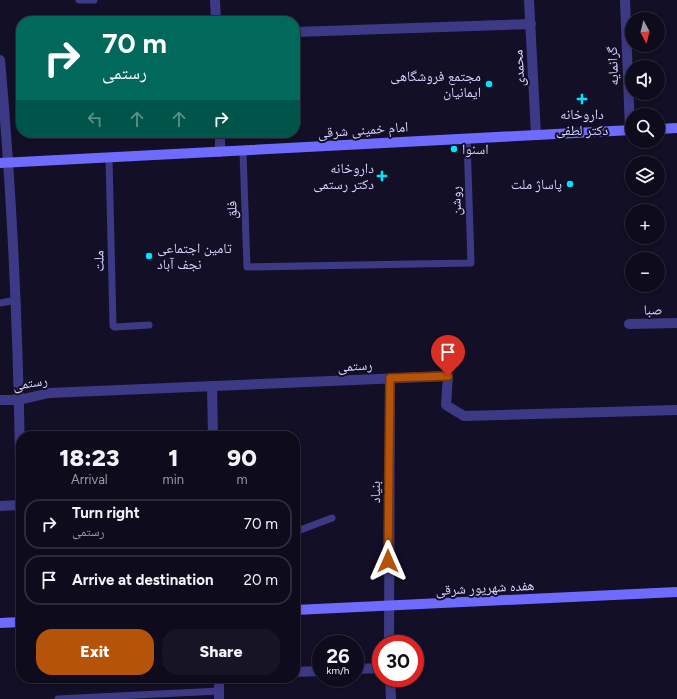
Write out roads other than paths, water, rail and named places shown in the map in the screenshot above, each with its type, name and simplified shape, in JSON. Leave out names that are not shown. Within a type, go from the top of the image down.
[{"type":"main road","points":[[665,129],[677,128]]},
{"type":"main road","name":"امام خمینی شرقی","points":[[5,163],[242,152],[467,138],[625,130]]},
{"type":"main road","name":"هفده شهریور شرقی","points":[[300,610],[388,607],[677,592]]},
{"type":"main road","points":[[0,623],[16,622]]},
{"type":"street","points":[[215,0],[216,16]]},
{"type":"street","name":"محمدی","points":[[530,0],[536,135]]},
{"type":"street","name":"گرانمایه","points":[[625,0],[630,108]]},
{"type":"street","points":[[300,32],[531,24]]},
{"type":"street","points":[[0,60],[5,163],[16,300],[20,431]]},
{"type":"street","points":[[220,138],[220,152]]},
{"type":"street","name":"صبا","points":[[629,324],[677,324]]},
{"type":"street","name":"رستمی","points":[[0,400],[19,400],[49,393],[448,376],[446,404],[464,416],[677,410]]},
{"type":"street","name":"بنیاد","points":[[389,635],[390,378]]},
{"type":"street","points":[[212,386],[213,431]]},
{"type":"street","points":[[0,506],[16,505]]},
{"type":"street","points":[[300,672],[312,671]]},
{"type":"street","points":[[219,683],[219,695]]},
{"type":"street","points":[[390,687],[391,699]]},
{"type":"lane","points":[[79,0],[94,0]]},
{"type":"lane","name":"روشن","points":[[247,268],[471,263],[467,138]]},
{"type":"lane","name":"فلق","points":[[242,152],[247,268]]},
{"type":"lane","name":"ملت","points":[[109,158],[113,326],[150,325]]},
{"type":"lane","points":[[0,303],[16,300]]},
{"type":"lane","points":[[300,530],[332,518]]},
{"type":"lane","points":[[58,699],[219,695]]},
{"type":"place","name":"مجتمع فروشگاهی ایمانیان","points":[[489,84]]},
{"type":"place","name":"داروخانه دکتر لطفی","points":[[582,99]]},
{"type":"place","name":"اسنوا","points":[[454,149]]},
{"type":"place","name":"داروخانه دکتر رستمی","points":[[382,176]]},
{"type":"place","name":"پاساژ ملت","points":[[570,184]]},
{"type":"place","name":"تامین اجتماعی نجف آباد","points":[[149,256]]}]
